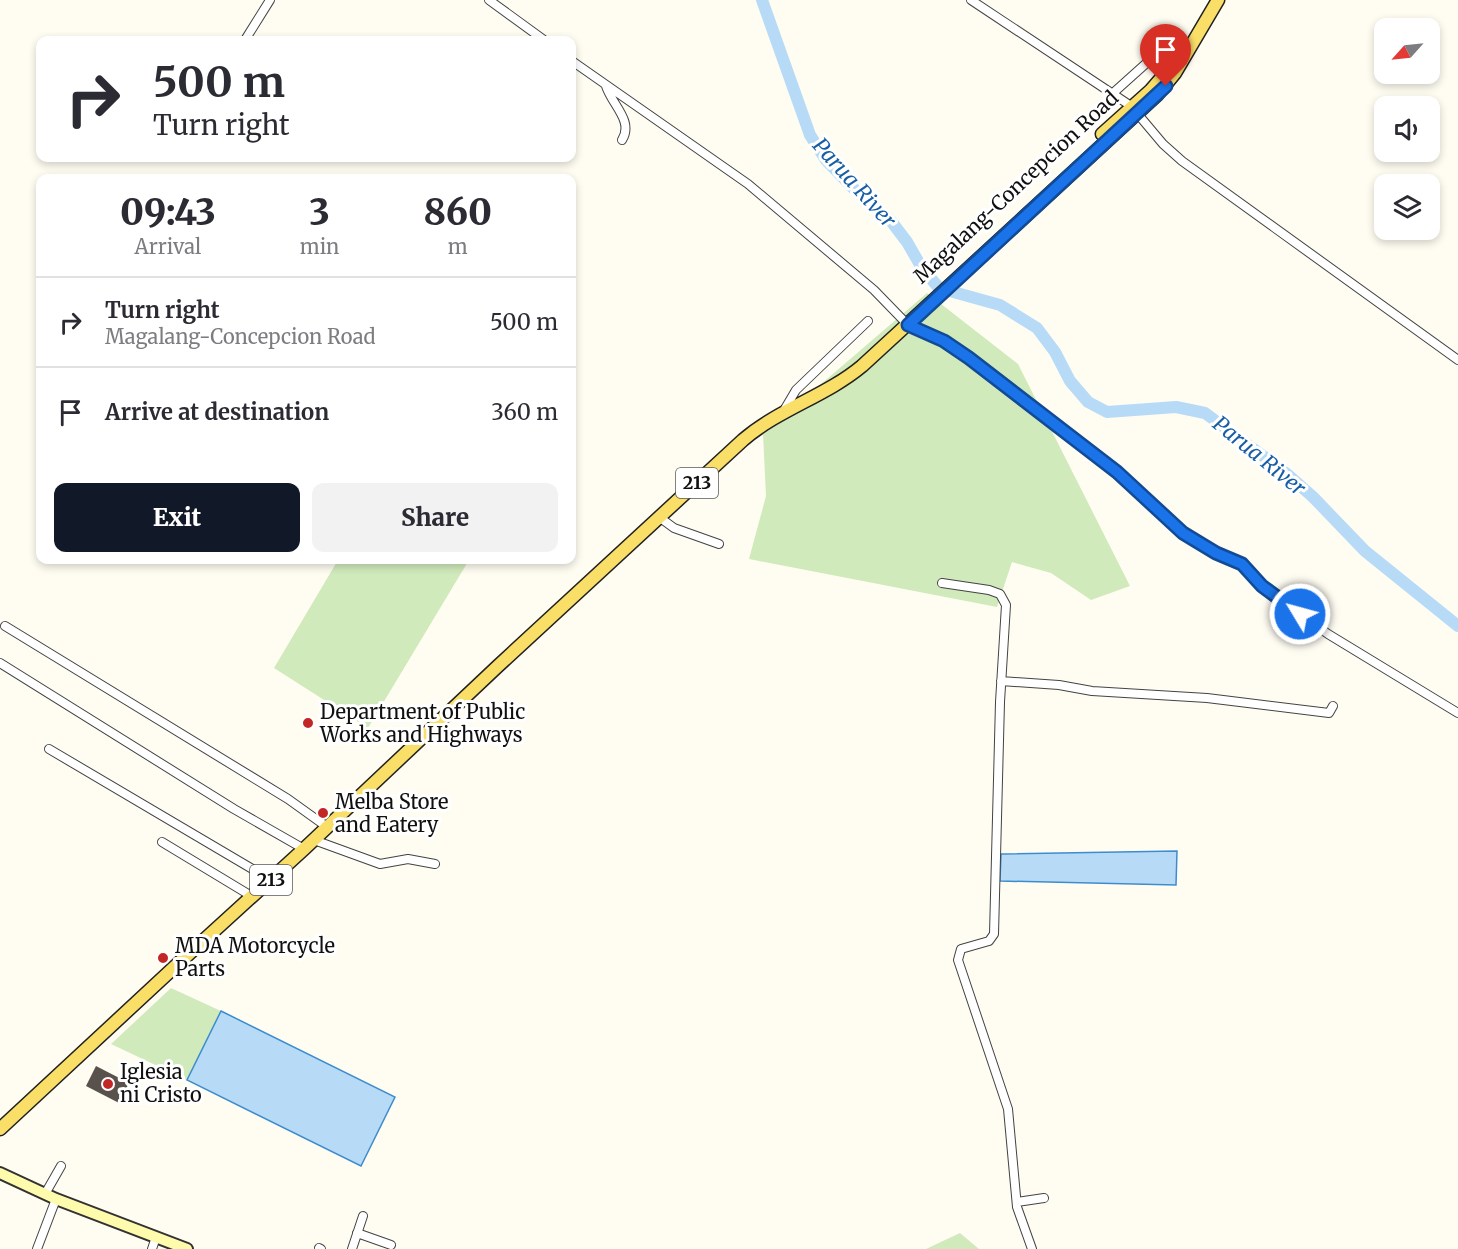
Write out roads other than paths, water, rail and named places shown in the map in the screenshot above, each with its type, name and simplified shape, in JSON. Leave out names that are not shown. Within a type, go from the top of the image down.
[{"type":"main road","name":"Magalang-Concepcion Road","points":[[0,1130],[743,440],[783,412],[840,382],[869,360],[907,321],[1132,111],[1166,86],[1218,0]]},
{"type":"street","points":[[248,36],[270,0]]},
{"type":"street","points":[[489,0],[538,36]]},
{"type":"street","points":[[971,0],[1112,94],[1182,161],[1458,360]]},
{"type":"street","points":[[1112,94],[1151,58]]},
{"type":"street","points":[[576,64],[748,184],[858,276],[907,321],[944,341],[985,370],[1117,472],[1183,533],[1216,553],[1237,561],[1262,586],[1328,634],[1458,713]]},
{"type":"street","points":[[606,86],[627,126],[622,140]]},
{"type":"street","points":[[783,412],[796,390],[868,321]]},
{"type":"street","points":[[659,517],[674,528],[719,544]]},
{"type":"street","points":[[942,583],[989,590],[1004,598],[1006,605],[1001,681],[993,934],[989,941],[961,949],[958,960],[1008,1109],[1017,1203],[1032,1249]]},
{"type":"street","points":[[5,626],[288,799],[327,827]]},
{"type":"street","points":[[0,663],[234,809],[304,849]]},
{"type":"street","points":[[1001,681],[1059,685],[1092,691],[1207,698],[1329,713],[1334,706]]},
{"type":"street","points":[[49,749],[271,880]]},
{"type":"street","points":[[314,840],[380,864],[408,859],[435,864]]},
{"type":"street","points":[[162,842],[253,897]]},
{"type":"street","points":[[45,1194],[61,1166]]},
{"type":"street","points":[[0,1173],[56,1200],[186,1249]]},
{"type":"street","points":[[1017,1203],[1044,1198]]},
{"type":"street","points":[[37,1249],[56,1200]]},
{"type":"street","points":[[352,1249],[363,1216]]},
{"type":"street","points":[[357,1233],[391,1245]]},
{"type":"street","points":[[152,1249],[156,1237]]},
{"type":"water","points":[[1177,851],[1176,885],[1000,881],[1001,854]]},
{"type":"water","points":[[221,1011],[395,1097],[361,1166],[187,1080]]},
{"type":"waterway","name":"Parua River","points":[[762,0],[810,135],[826,160],[859,194],[891,221],[922,268],[939,288],[1000,305],[1037,328],[1055,352],[1070,381],[1088,402],[1107,412],[1176,407],[1205,413],[1287,474],[1313,497],[1365,551],[1458,626]]},
{"type":"place","name":"Department of Public Works and Highways","points":[[308,723]]},
{"type":"place","name":"Melba Store and Eatery","points":[[323,813]]},
{"type":"place","name":"MDA Motorcycle Parts","points":[[163,958]]},
{"type":"place","name":"Iglesia ni Cristo","points":[[108,1084]]}]
